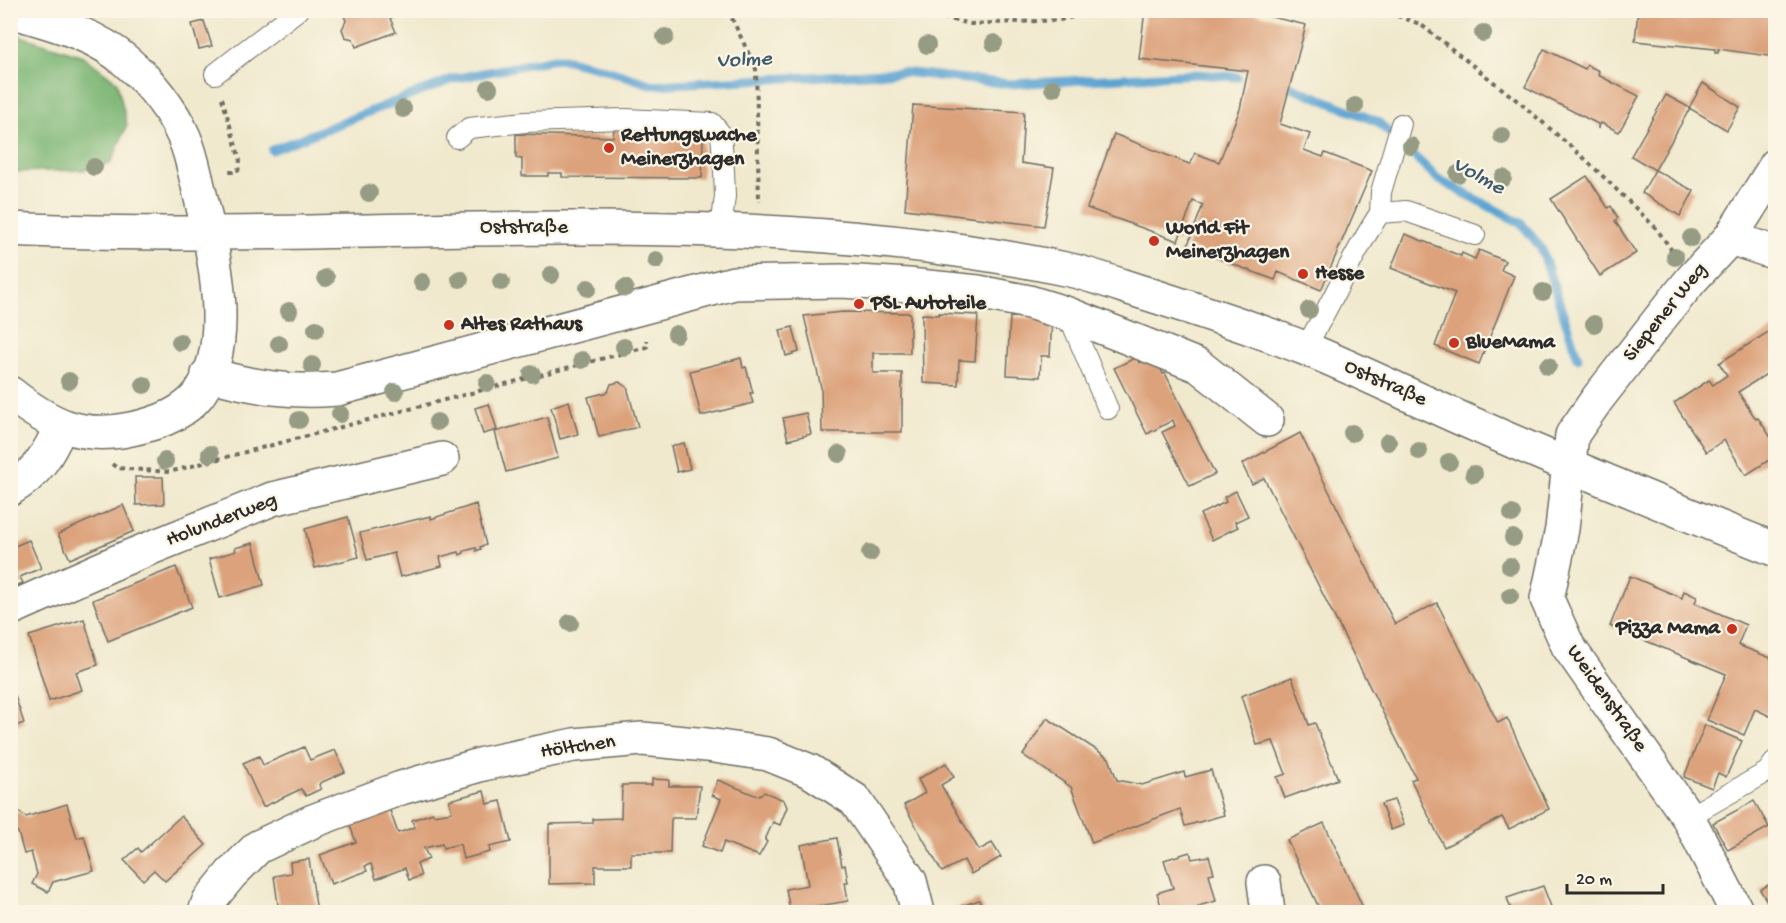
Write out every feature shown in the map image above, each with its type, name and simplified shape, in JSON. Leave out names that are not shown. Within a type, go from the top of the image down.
[{"type":"street","points":[[10,11],[91,38],[126,61],[142,76],[169,111],[184,136],[194,171],[209,232],[220,306],[216,349],[198,395],[174,414],[151,425],[123,431],[86,433],[61,426],[10,393]]},
{"type":"street","name":"Siepener Weg","points":[[1570,466],[1572,435],[1598,398],[1692,279],[1730,238],[1776,165]]},
{"type":"street","name":"Oststraße","points":[[10,229],[70,232],[209,232],[656,227],[760,231],[911,243],[982,253],[1076,272],[1198,310],[1305,348],[1570,466],[1776,550]]},
{"type":"street","points":[[1730,238],[1776,253]]},
{"type":"street","points":[[978,292],[982,253]]},
{"type":"street","points":[[208,374],[264,388],[337,389],[734,283],[841,281],[978,292],[1029,302],[1068,314],[1199,366],[1267,420]]},
{"type":"street","points":[[10,489],[26,481],[41,465],[61,426]]},
{"type":"street","name":"Holunderweg","points":[[10,609],[121,560],[272,499],[442,459]]},
{"type":"street","name":"Weidenstraße","points":[[1570,466],[1562,530],[1547,598],[1568,646],[1688,817],[1737,912]]},
{"type":"street","name":"Höltchen","points":[[205,912],[209,901],[231,874],[258,847],[313,821],[401,788],[483,764],[574,745],[642,740],[707,745],[768,754],[810,771],[855,800],[910,881],[918,912]]},
{"type":"lane","points":[[215,74],[298,10]]},
{"type":"lane","points":[[457,138],[469,128],[525,122],[625,119],[712,123],[721,134],[725,196],[721,230]]},
{"type":"lane","points":[[1305,348],[1380,213],[1381,192],[1401,124]]},
{"type":"lane","points":[[1380,213],[1406,211],[1475,235]]},
{"type":"lane","points":[[1068,314],[1108,409]]},
{"type":"lane","points":[[1688,817],[1767,772],[1776,760]]},
{"type":"path","points":[[728,10],[756,69],[760,231]]},
{"type":"path","points":[[908,10],[971,24],[1060,20],[1101,10]]},
{"type":"path","points":[[1380,10],[1419,24],[1527,109],[1584,158],[1656,228],[1692,279]]},
{"type":"path","points":[[194,171],[238,172],[240,160],[215,74]]},
{"type":"path","points":[[108,461],[117,468],[169,472],[647,347],[651,305]]},
{"type":"green space","points":[[11,33],[83,56],[117,82],[127,125],[111,163],[83,170],[11,172]]},
{"type":"building","points":[[342,10],[408,11],[390,18],[396,32],[356,47],[353,39],[345,37],[342,29],[346,21]]},
{"type":"building","points":[[1145,10],[1241,10],[1306,25],[1280,124],[1310,134],[1304,150],[1323,157],[1325,153],[1372,171],[1321,290],[1278,272],[1275,280],[1187,247],[1203,205],[1193,201],[1178,241],[1087,208],[1114,134],[1189,164],[1195,153],[1219,162],[1240,109],[1248,71],[1139,59]]},
{"type":"building","points":[[1638,10],[1769,10],[1769,13],[1776,14],[1776,57],[1718,49],[1718,53],[1715,53],[1715,49],[1635,41]]},
{"type":"building","points":[[204,21],[212,46],[199,49],[192,24]]},
{"type":"building","points":[[1544,49],[1585,69],[1587,65],[1599,71],[1598,75],[1639,96],[1619,132],[1601,123],[1598,129],[1598,124],[1525,87]]},
{"type":"building","points":[[1703,83],[1740,107],[1727,130],[1689,108]]},
{"type":"building","points":[[1666,95],[1690,108],[1655,170],[1631,156]]},
{"type":"building","points":[[913,105],[1024,112],[1021,163],[1054,168],[1044,226],[905,209]]},
{"type":"building","name":"Rettungswache Meinerzhagen","points":[[614,128],[636,128],[635,136],[703,137],[702,178],[562,177],[562,173],[548,173],[548,176],[522,176],[522,159],[516,158],[516,134],[613,137]]},
{"type":"building","points":[[1655,170],[1694,191],[1680,216],[1642,193]]},
{"type":"building","points":[[1587,176],[1608,208],[1611,206],[1618,218],[1615,221],[1636,253],[1600,276],[1551,199]]},
{"type":"building","points":[[1405,234],[1461,256],[1462,253],[1475,259],[1479,250],[1505,261],[1501,270],[1514,276],[1479,364],[1435,346],[1455,293],[1391,268]]},
{"type":"building","points":[[843,312],[910,313],[910,353],[873,353],[873,373],[902,373],[902,432],[822,432],[821,387],[804,316]]},
{"type":"building","points":[[939,313],[978,315],[975,361],[959,360],[958,385],[923,383],[922,314],[939,315]]},
{"type":"building","points":[[1010,317],[1052,319],[1050,356],[1041,356],[1040,377],[1007,375]]},
{"type":"building","points":[[793,327],[799,352],[786,356],[780,330]]},
{"type":"building","points":[[1776,327],[1776,368],[1738,392],[1776,445],[1776,470],[1769,460],[1746,475],[1724,440],[1706,452],[1674,403],[1709,380],[1713,385],[1727,375],[1719,363]]},
{"type":"building","points":[[1137,357],[1139,363],[1150,357],[1156,360],[1163,374],[1165,373],[1215,474],[1190,486],[1162,432],[1175,426],[1173,420],[1147,434],[1114,368]]},
{"type":"building","points":[[741,358],[743,368],[746,367],[753,393],[750,393],[753,403],[701,416],[690,371]]},
{"type":"building","points":[[619,382],[627,387],[638,427],[599,437],[588,397],[608,392],[611,384]]},
{"type":"building","points":[[569,401],[578,434],[560,439],[551,407]]},
{"type":"building","points":[[489,404],[497,430],[483,434],[475,408]]},
{"type":"building","points":[[806,413],[811,434],[788,440],[783,418]]},
{"type":"building","points":[[547,417],[558,458],[506,472],[495,432]]},
{"type":"building","points":[[1300,433],[1395,624],[1437,603],[1498,723],[1507,718],[1549,809],[1509,829],[1502,817],[1444,847],[1411,780],[1416,778],[1264,478],[1252,484],[1242,464]]},
{"type":"building","points":[[684,443],[690,469],[677,472],[671,446]]},
{"type":"building","points":[[135,477],[163,477],[164,504],[136,505]]},
{"type":"building","points":[[1236,491],[1248,516],[1235,522],[1238,527],[1212,540],[1200,514],[1226,502],[1224,497]]},
{"type":"building","points":[[476,504],[486,545],[480,547],[481,549],[476,551],[476,548],[464,551],[460,555],[459,552],[440,557],[442,566],[400,577],[394,553],[367,560],[360,533],[431,516],[431,519]]},
{"type":"building","points":[[123,505],[134,531],[70,559],[58,534]]},
{"type":"building","points":[[348,517],[359,557],[315,568],[305,529]]},
{"type":"building","points":[[29,540],[41,568],[20,577],[23,583],[10,588],[10,548]]},
{"type":"building","points":[[253,543],[264,585],[220,598],[209,559]]},
{"type":"building","points":[[176,567],[192,607],[108,641],[93,600]]},
{"type":"building","points":[[1630,576],[1682,598],[1684,591],[1697,597],[1695,603],[1746,625],[1738,645],[1776,660],[1776,719],[1755,709],[1744,735],[1707,720],[1726,674],[1610,626]]},
{"type":"building","points":[[84,619],[98,665],[76,672],[82,690],[49,701],[29,636]]},
{"type":"building","points":[[1292,677],[1309,725],[1315,723],[1338,779],[1285,798],[1277,777],[1286,774],[1273,741],[1257,745],[1241,696]]},
{"type":"building","points":[[10,681],[24,723],[10,728]]},
{"type":"building","points":[[1047,718],[1109,758],[1117,780],[1142,785],[1184,772],[1185,777],[1211,770],[1224,815],[1185,826],[1180,809],[1092,843],[1071,787],[1023,755]]},
{"type":"building","points":[[1705,725],[1742,741],[1726,777],[1718,773],[1712,788],[1684,777]]},
{"type":"building","points":[[304,747],[310,760],[335,750],[345,772],[320,783],[321,789],[306,796],[301,789],[263,807],[243,763],[259,756],[263,765]]},
{"type":"building","points":[[946,763],[954,777],[941,785],[979,850],[992,843],[1001,857],[971,874],[964,860],[942,872],[904,805],[925,793],[918,779]]},
{"type":"building","points":[[652,779],[669,780],[669,786],[700,786],[696,818],[672,818],[671,820],[670,853],[631,853],[631,866],[595,866],[595,883],[549,884],[549,824],[593,823],[593,819],[621,818],[622,785],[652,785]]},
{"type":"building","points":[[718,780],[757,796],[764,792],[784,800],[787,807],[780,825],[773,822],[765,840],[767,842],[759,856],[724,842],[720,853],[702,846],[721,799],[712,795]]},
{"type":"building","points":[[484,791],[487,804],[501,801],[511,842],[489,847],[490,852],[463,859],[460,844],[443,848],[442,844],[424,848],[429,859],[417,864],[421,876],[409,880],[405,868],[376,879],[371,864],[365,866],[367,871],[331,884],[320,855],[356,842],[349,823],[389,808],[398,833],[415,827],[412,820],[433,813],[434,815],[452,812],[449,800]]},
{"type":"building","points":[[1394,800],[1404,825],[1391,830],[1381,804]]},
{"type":"building","points":[[1754,801],[1769,827],[1728,850],[1713,823]]},
{"type":"building","points":[[67,804],[77,838],[84,836],[94,871],[53,882],[48,892],[32,884],[37,874],[31,852],[24,854],[18,832],[10,828],[10,823],[17,811],[26,817]]},
{"type":"building","points":[[181,816],[206,845],[165,881],[154,870],[143,880],[124,860],[138,848],[141,852]]},
{"type":"building","points":[[1324,823],[1365,912],[1321,912],[1287,840]]},
{"type":"building","points":[[837,838],[842,866],[845,865],[848,882],[845,882],[848,901],[790,911],[786,889],[808,885],[801,845]]},
{"type":"building","points":[[1190,852],[1192,859],[1209,856],[1214,873],[1209,874],[1216,901],[1198,906],[1200,912],[1163,912],[1157,893],[1173,888],[1164,860]]},
{"type":"building","points":[[309,859],[317,912],[279,912],[274,876],[291,873],[290,862]]},
{"type":"building","points":[[1776,880],[1776,912],[1774,912],[1760,890]]},
{"type":"building","points":[[1543,886],[1553,912],[1512,912],[1507,898]]},
{"type":"building","points":[[979,900],[984,912],[954,912],[953,909]]},
{"type":"waterway","name":"Volme","points":[[272,150],[453,79],[559,58],[597,67],[653,85],[902,72],[1010,84],[1197,74],[1237,77]]},
{"type":"waterway","name":"Volme","points":[[1292,87],[1378,122],[1438,179],[1522,224],[1541,248],[1578,358]]},
{"type":"place","name":"Rettungswache Meinerzhagen","points":[[609,148]]},
{"type":"place","name":"World Fit Meinerzhagen","points":[[1154,241]]},
{"type":"place","name":"Hesse","points":[[1303,274]]},
{"type":"place","name":"PSL Autoteile","points":[[859,304]]},
{"type":"place","name":"Altes Rathaus","points":[[449,325]]},
{"type":"place","name":"BlueMama","points":[[1454,343]]},
{"type":"place","name":"Pizza Mama","points":[[1732,629]]}]
